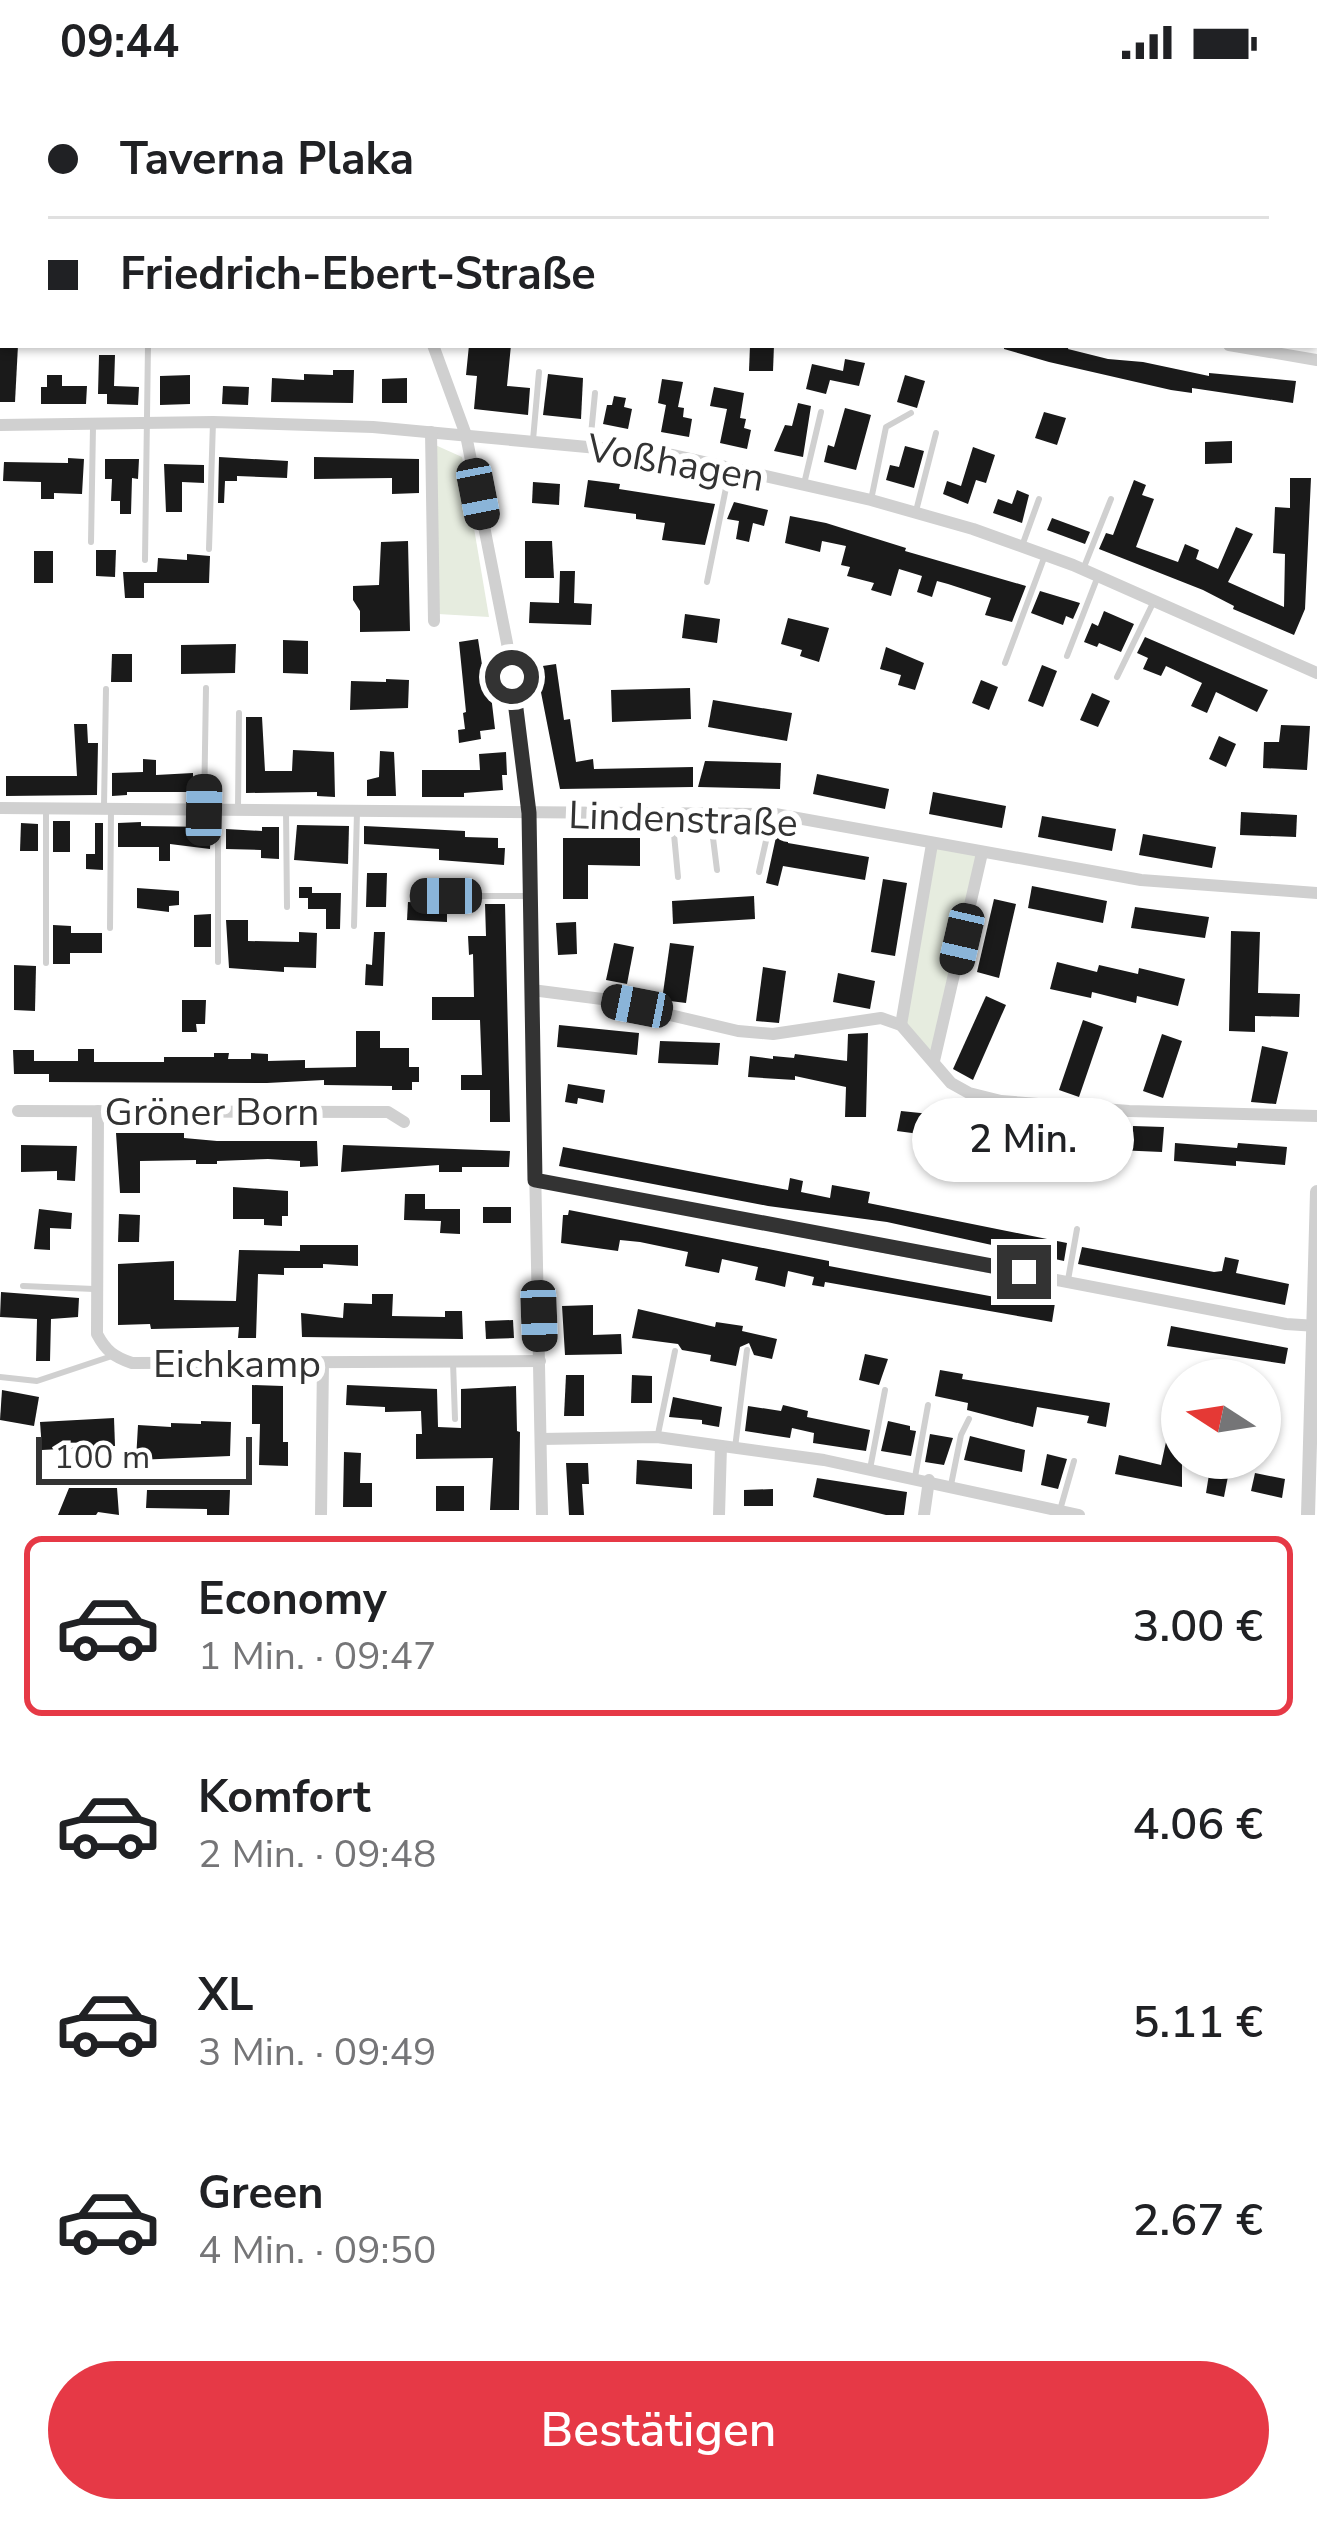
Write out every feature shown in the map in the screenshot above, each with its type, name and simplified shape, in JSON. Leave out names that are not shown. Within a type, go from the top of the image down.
[{"type":"street","points":[[434,348],[466,435],[507,644],[529,813],[542,1515]]},
{"type":"street","points":[[1255,348],[1317,361]]},
{"type":"street","name":"Voßhagen","points":[[0,425],[213,422],[430,432],[673,455],[871,500],[1022,546],[1317,673]]},
{"type":"street","points":[[430,432],[434,621]]},
{"type":"street","name":"Lindenstraße","points":[[0,808],[772,814],[1141,880],[1317,893]]},
{"type":"street","points":[[901,1025],[932,844]]},
{"type":"street","points":[[934,1061],[982,853]]},
{"type":"street","points":[[532,990],[637,1006],[738,1031],[772,1034],[866,1018],[901,1025],[951,1083],[1001,1101],[1045,1107],[1317,1116]]},
{"type":"street","name":"Gröner Born","points":[[18,1111],[388,1112],[404,1122]]},
{"type":"street","name":"Eichkamp","points":[[98,1111],[97,1334],[113,1355],[132,1363],[540,1361]]},
{"type":"street","points":[[535,1180],[1315,1326]]},
{"type":"street","points":[[1308,1515],[1317,1192]]},
{"type":"street","points":[[321,1515],[323,1363]]},
{"type":"street","points":[[542,1438],[658,1438],[728,1447],[871,1468],[1079,1515]]},
{"type":"street","points":[[719,1515],[728,1447]]},
{"type":"street","points":[[922,1478],[924,1515]]},
{"type":"lane","points":[[145,560],[148,348]]},
{"type":"lane","points":[[533,440],[539,372]]},
{"type":"lane","points":[[590,445],[595,393]]},
{"type":"lane","points":[[804,484],[821,412]]},
{"type":"lane","points":[[871,500],[886,427],[911,413]]},
{"type":"lane","points":[[209,549],[213,422]]},
{"type":"lane","points":[[91,542],[93,423]]},
{"type":"lane","points":[[915,512],[936,433]]},
{"type":"lane","points":[[707,582],[730,468]]},
{"type":"lane","points":[[1022,546],[1039,499]]},
{"type":"lane","points":[[1083,570],[1111,500]]},
{"type":"lane","points":[[1005,663],[1045,555]]},
{"type":"lane","points":[[1067,656],[1098,577]]},
{"type":"lane","points":[[1117,677],[1154,602]]},
{"type":"lane","points":[[206,688],[218,962]]},
{"type":"lane","points":[[106,689],[110,928]]},
{"type":"lane","points":[[238,811],[239,713]]},
{"type":"lane","points":[[46,809],[46,963]]},
{"type":"lane","points":[[286,811],[287,907]]},
{"type":"lane","points":[[354,926],[357,812]]},
{"type":"lane","points":[[672,813],[678,877]]},
{"type":"lane","points":[[710,814],[717,870]]},
{"type":"lane","points":[[759,872],[772,814]]},
{"type":"lane","points":[[412,896],[530,896]]},
{"type":"lane","points":[[1068,1280],[1077,1229]]},
{"type":"lane","points":[[23,1286],[97,1289]]},
{"type":"lane","points":[[728,1447],[748,1350]]},
{"type":"lane","points":[[658,1438],[675,1351]]},
{"type":"lane","points":[[0,1377],[37,1382],[113,1355]]},
{"type":"lane","points":[[453,1362],[454,1418]]},
{"type":"lane","points":[[871,1468],[885,1390]]},
{"type":"lane","points":[[922,1478],[928,1405]]},
{"type":"lane","points":[[951,1485],[969,1419]]},
{"type":"lane","points":[[1060,1510],[1074,1461]]},
{"type":"shaded area","points":[[433,444],[462,457],[489,617],[438,614]]},
{"type":"shaded area","points":[[932,844],[982,853],[935,1061],[901,1025]]},
{"type":"building","points":[[0,348],[18,348],[15,402],[0,402]]},
{"type":"building","points":[[469,348],[511,348],[507,386],[530,388],[528,415],[474,409],[477,376],[466,375]]},
{"type":"building","points":[[750,348],[774,348],[773,371],[749,371]]},
{"type":"building","points":[[1068,348],[1209,376],[1296,381],[1293,403],[1192,388],[1192,393],[1171,390],[1004,349]]},
{"type":"building","points":[[99,355],[115,355],[114,386],[139,387],[138,405],[107,404],[107,394],[98,394]]},
{"type":"building","points":[[845,359],[865,363],[859,386],[830,380],[826,394],[806,389],[812,364],[843,371]]},
{"type":"building","points":[[333,370],[354,370],[353,403],[271,402],[272,378],[304,380],[304,374],[333,375]]},
{"type":"building","points":[[548,374],[583,378],[581,419],[543,415]]},
{"type":"building","points":[[47,375],[62,375],[62,386],[87,386],[86,404],[41,404]]},
{"type":"building","points":[[190,375],[190,404],[160,405],[160,376]]},
{"type":"building","points":[[905,375],[925,381],[917,408],[897,402]]},
{"type":"building","points":[[407,378],[407,403],[382,403],[382,379]]},
{"type":"building","points":[[662,379],[683,382],[678,407],[684,408],[683,417],[692,419],[689,437],[661,432],[666,405],[658,403]]},
{"type":"building","points":[[223,386],[249,387],[248,405],[222,404]]},
{"type":"building","points":[[714,387],[744,393],[740,418],[746,419],[744,428],[751,430],[747,449],[720,443],[727,409],[710,406]]},
{"type":"building","points":[[614,396],[626,398],[624,407],[632,409],[628,429],[603,424]]},
{"type":"building","points":[[798,403],[811,406],[803,457],[774,451],[785,425],[792,426]]},
{"type":"building","points":[[845,408],[871,415],[856,470],[824,462],[828,445],[834,447]]},
{"type":"building","points":[[1044,412],[1066,418],[1057,445],[1035,438]]},
{"type":"building","points":[[1232,441],[1232,463],[1205,464],[1205,442]]},
{"type":"building","points":[[905,446],[924,451],[914,488],[886,480],[890,465],[899,467]]},
{"type":"building","points":[[973,447],[995,455],[986,483],[976,480],[968,504],[943,494],[947,481],[961,486]]},
{"type":"building","points":[[219,457],[288,461],[287,478],[237,476],[237,481],[225,481],[224,503],[218,503]]},
{"type":"building","points":[[314,457],[419,459],[419,493],[392,494],[392,478],[314,479]]},
{"type":"building","points":[[68,458],[84,459],[82,494],[54,493],[54,499],[41,499],[41,482],[3,481],[4,462],[68,463]]},
{"type":"building","points":[[105,459],[139,459],[138,479],[132,478],[131,514],[120,514],[120,501],[111,501],[112,479],[105,479]]},
{"type":"building","points":[[164,464],[204,465],[204,483],[182,482],[182,512],[166,512]]},
{"type":"building","points":[[1290,478],[1311,478],[1305,609],[1294,635],[1233,609],[1203,590],[1099,549],[1106,533],[1113,535],[1134,480],[1146,485],[1142,495],[1154,499],[1136,547],[1178,562],[1185,544],[1199,550],[1196,559],[1218,569],[1236,527],[1253,534],[1228,582],[1284,607],[1285,554],[1273,553],[1275,507],[1290,508]]},
{"type":"building","points":[[588,480],[715,504],[705,545],[662,540],[665,523],[584,507]]},
{"type":"building","points":[[533,482],[560,484],[559,505],[532,503]]},
{"type":"building","points":[[1017,490],[1029,495],[1022,523],[993,513],[998,499],[1012,504]]},
{"type":"building","points":[[734,502],[768,510],[764,526],[753,523],[749,542],[736,539],[739,521],[727,519]]},
{"type":"building","points":[[790,516],[1026,586],[1012,622],[985,615],[991,598],[948,584],[937,581],[932,597],[917,592],[922,576],[899,569],[891,596],[871,590],[874,583],[847,576],[850,567],[841,565],[846,546],[822,541],[820,552],[785,543]]},
{"type":"building","points":[[1052,518],[1090,532],[1085,544],[1047,530]]},
{"type":"building","points":[[408,541],[410,631],[360,632],[353,586],[379,585],[381,542]]},
{"type":"building","points":[[525,541],[552,541],[554,578],[525,578]]},
{"type":"building","points":[[96,550],[116,550],[115,577],[96,576]]},
{"type":"building","points":[[34,551],[53,551],[53,583],[34,583]]},
{"type":"building","points":[[187,554],[210,556],[209,583],[144,583],[144,598],[125,598],[123,572],[157,572],[158,558],[187,560]]},
{"type":"building","points":[[560,571],[575,571],[574,603],[592,604],[591,625],[529,623],[530,602],[559,603]]},
{"type":"building","points":[[1040,591],[1080,603],[1073,619],[1066,616],[1063,625],[1031,613]]},
{"type":"building","points":[[1104,611],[1134,624],[1121,652],[1084,642]]},
{"type":"building","points":[[685,614],[720,619],[717,643],[682,638]]},
{"type":"building","points":[[788,618],[829,628],[819,662],[781,644]]},
{"type":"building","points":[[1145,637],[1268,690],[1257,712],[1216,692],[1207,713],[1191,706],[1202,683],[1166,666],[1161,676],[1143,669],[1148,658],[1137,653]]},
{"type":"building","points":[[478,639],[483,671],[488,670],[495,729],[480,731],[481,739],[459,743],[458,730],[465,729],[466,712],[459,642]]},
{"type":"building","points":[[283,640],[308,641],[308,674],[283,673]]},
{"type":"building","points":[[236,644],[235,673],[181,674],[181,645]]},
{"type":"building","points":[[886,647],[924,663],[915,690],[898,685],[901,675],[880,669]]},
{"type":"building","points":[[112,654],[132,654],[132,682],[111,682]]},
{"type":"building","points":[[556,664],[576,762],[593,759],[594,769],[693,767],[693,787],[560,789],[536,667]]},
{"type":"building","points":[[1042,665],[1057,671],[1043,707],[1028,701]]},
{"type":"building","points":[[409,680],[408,708],[350,710],[351,681]]},
{"type":"building","points":[[981,680],[998,687],[989,710],[972,703]]},
{"type":"building","points":[[690,688],[691,719],[612,722],[611,690]]},
{"type":"building","points":[[1092,693],[1110,701],[1098,727],[1080,720]]},
{"type":"building","points":[[713,700],[792,713],[787,741],[708,727]]},
{"type":"building","points":[[246,717],[262,717],[265,771],[292,771],[293,750],[334,752],[335,797],[317,796],[317,792],[246,793]]},
{"type":"building","points":[[74,724],[87,724],[88,743],[98,743],[97,795],[6,796],[6,776],[77,776]]},
{"type":"building","points":[[1281,725],[1310,726],[1307,770],[1263,768],[1264,742],[1279,742]]},
{"type":"building","points":[[1219,736],[1236,744],[1226,767],[1209,759]]},
{"type":"building","points":[[380,751],[394,752],[396,796],[367,796],[367,780],[379,777]]},
{"type":"building","points":[[506,752],[503,790],[464,793],[464,797],[422,797],[422,770],[480,770],[479,754]]},
{"type":"building","points":[[143,759],[156,760],[156,775],[193,773],[193,792],[112,796],[112,773],[143,772]]},
{"type":"building","points":[[705,761],[781,763],[780,789],[698,787]]},
{"type":"building","points":[[817,774],[889,789],[885,809],[813,794]]},
{"type":"building","points":[[933,792],[1006,806],[1002,828],[929,814]]},
{"type":"building","points":[[1241,812],[1297,815],[1296,837],[1240,835]]},
{"type":"building","points":[[1042,816],[1116,829],[1112,851],[1038,837]]},
{"type":"building","points":[[53,821],[70,821],[70,852],[53,852]]},
{"type":"building","points":[[141,822],[141,826],[211,827],[210,849],[170,844],[170,861],[159,861],[159,847],[118,847],[118,823]]},
{"type":"building","points":[[21,823],[38,824],[38,851],[20,851]]},
{"type":"building","points":[[95,823],[103,823],[103,870],[86,869],[86,854],[95,854]]},
{"type":"building","points":[[297,825],[349,826],[348,864],[294,860]]},
{"type":"building","points":[[364,826],[465,831],[465,837],[498,838],[498,848],[505,848],[504,865],[439,860],[439,849],[364,844]]},
{"type":"building","points":[[262,827],[279,827],[279,859],[261,858],[261,850],[226,849],[226,829],[262,831]]},
{"type":"building","points":[[1143,834],[1216,847],[1212,868],[1139,855]]},
{"type":"building","points":[[776,837],[869,857],[865,880],[783,866],[778,886],[766,883]]},
{"type":"building","points":[[563,838],[640,838],[640,866],[588,865],[588,899],[563,899]]},
{"type":"building","points":[[367,873],[387,873],[386,907],[366,907]]},
{"type":"building","points":[[883,879],[907,883],[895,956],[871,952]]},
{"type":"building","points":[[1032,886],[1107,901],[1103,923],[1028,908]]},
{"type":"building","points":[[299,887],[312,887],[312,893],[341,893],[340,929],[326,929],[326,909],[308,909],[308,898],[299,898]]},
{"type":"building","points":[[137,888],[179,891],[179,905],[169,906],[169,912],[137,908]]},
{"type":"building","points":[[754,896],[755,919],[673,924],[672,901]]},
{"type":"building","points":[[994,899],[1016,904],[999,978],[977,972]]},
{"type":"building","points":[[408,902],[447,904],[447,922],[407,920]]},
{"type":"building","points":[[485,904],[505,904],[510,1122],[490,1122],[490,1090],[461,1090],[461,1075],[482,1075],[480,1020],[432,1020],[432,997],[474,997],[468,936],[486,936]]},
{"type":"building","points":[[1135,907],[1209,917],[1205,938],[1131,928]]},
{"type":"building","points":[[211,914],[211,947],[194,947],[194,915]]},
{"type":"building","points":[[226,920],[248,920],[248,941],[299,942],[299,932],[317,933],[316,968],[284,967],[284,972],[229,968]]},
{"type":"building","points":[[576,922],[577,954],[558,955],[556,923]]},
{"type":"building","points":[[53,925],[71,926],[71,933],[102,933],[102,953],[70,953],[70,964],[53,964]]},
{"type":"building","points":[[1231,931],[1260,932],[1258,993],[1300,994],[1299,1017],[1255,1016],[1255,1032],[1229,1031]]},
{"type":"building","points":[[374,932],[385,932],[383,986],[365,985]]},
{"type":"building","points":[[614,943],[634,947],[627,984],[606,980]]},
{"type":"building","points":[[670,943],[694,946],[686,1003],[662,1000]]},
{"type":"building","points":[[1057,962],[1097,972],[1099,965],[1138,974],[1139,968],[1185,979],[1178,1006],[1137,996],[1136,1003],[1092,992],[1091,998],[1050,989]]},
{"type":"building","points":[[14,965],[36,966],[35,1011],[14,1010]]},
{"type":"building","points":[[763,967],[786,971],[779,1023],[756,1021]]},
{"type":"building","points":[[838,973],[875,981],[870,1009],[833,1002]]},
{"type":"building","points":[[986,996],[1006,1005],[973,1080],[953,1069]]},
{"type":"building","points":[[182,1000],[206,1000],[205,1024],[196,1024],[197,1032],[182,1032]]},
{"type":"building","points":[[1083,1020],[1103,1027],[1079,1097],[1059,1090]]},
{"type":"building","points":[[559,1025],[639,1033],[637,1055],[557,1047]]},
{"type":"building","points":[[356,1031],[380,1031],[380,1048],[409,1048],[409,1067],[419,1067],[419,1082],[412,1082],[412,1090],[324,1085],[324,1080],[49,1082],[49,1074],[14,1074],[13,1050],[34,1050],[34,1061],[78,1061],[78,1049],[94,1049],[94,1062],[164,1062],[164,1057],[214,1057],[214,1053],[229,1053],[228,1059],[251,1059],[251,1053],[268,1054],[268,1061],[305,1060],[305,1068],[356,1067]]},
{"type":"building","points":[[868,1033],[866,1117],[845,1117],[846,1087],[795,1076],[795,1080],[748,1077],[750,1056],[773,1059],[794,1058],[795,1054],[847,1061],[848,1034]]},
{"type":"building","points":[[1162,1034],[1182,1041],[1163,1098],[1143,1091]]},
{"type":"building","points":[[660,1041],[720,1043],[718,1065],[658,1063]]},
{"type":"building","points":[[1262,1046],[1288,1052],[1276,1104],[1251,1102]]},
{"type":"building","points":[[568,1084],[605,1090],[603,1103],[578,1098],[577,1104],[565,1102]]},
{"type":"building","points":[[901,1111],[998,1121],[994,1144],[897,1131]]},
{"type":"building","points":[[1025,1123],[1083,1123],[1083,1128],[1133,1131],[1133,1126],[1164,1127],[1162,1152],[1024,1146]]},
{"type":"building","points":[[116,1133],[184,1133],[184,1138],[217,1141],[317,1141],[318,1166],[268,1159],[217,1164],[140,1161],[140,1193],[120,1193]]},
{"type":"building","points":[[1175,1143],[1287,1147],[1285,1165],[1174,1161]]},
{"type":"building","points":[[21,1145],[77,1146],[75,1181],[57,1180],[57,1171],[21,1172]]},
{"type":"building","points":[[343,1145],[510,1151],[509,1167],[439,1172],[439,1165],[341,1172]]},
{"type":"building","points":[[563,1147],[788,1190],[790,1178],[803,1181],[801,1192],[830,1198],[832,1185],[870,1192],[868,1203],[1067,1243],[1064,1261],[887,1222],[768,1206],[559,1166]]},
{"type":"building","points":[[233,1187],[288,1191],[288,1216],[282,1216],[282,1226],[264,1225],[264,1219],[233,1219]]},
{"type":"building","points":[[405,1194],[425,1194],[425,1209],[460,1209],[460,1234],[440,1233],[441,1221],[404,1220]]},
{"type":"building","points":[[483,1207],[511,1207],[511,1223],[483,1223]]},
{"type":"building","points":[[39,1209],[72,1213],[71,1229],[50,1228],[50,1250],[34,1249]]},
{"type":"building","points":[[569,1210],[829,1261],[829,1266],[1027,1303],[1028,1298],[1055,1303],[1052,1322],[825,1282],[824,1287],[812,1285],[814,1277],[788,1271],[785,1287],[755,1280],[758,1267],[722,1259],[719,1273],[685,1266],[688,1252],[640,1242],[620,1240],[618,1251],[561,1243],[563,1215]]},
{"type":"building","points":[[119,1214],[140,1215],[139,1242],[118,1242]]},
{"type":"building","points":[[300,1245],[358,1245],[358,1266],[323,1264],[323,1268],[284,1268],[284,1275],[258,1274],[256,1338],[238,1338],[239,1327],[118,1325],[118,1264],[174,1261],[174,1300],[236,1301],[239,1250],[300,1251]]},
{"type":"building","points":[[1082,1247],[1214,1272],[1222,1271],[1225,1257],[1239,1260],[1236,1273],[1289,1284],[1285,1305],[1078,1264]]},
{"type":"building","points":[[1,1292],[79,1298],[78,1317],[51,1319],[50,1361],[36,1361],[37,1319],[0,1317]]},
{"type":"building","points":[[372,1294],[393,1294],[392,1316],[445,1317],[445,1311],[462,1311],[463,1339],[302,1337],[301,1313],[343,1318],[344,1303],[372,1304]]},
{"type":"building","points":[[593,1305],[593,1335],[621,1334],[622,1354],[565,1355],[562,1306]]},
{"type":"building","points":[[638,1309],[715,1327],[716,1322],[743,1326],[742,1331],[777,1339],[772,1359],[754,1355],[749,1343],[740,1347],[736,1366],[710,1361],[711,1355],[682,1350],[678,1344],[632,1338]]},
{"type":"building","points":[[513,1320],[514,1338],[486,1339],[485,1321]]},
{"type":"building","points":[[1171,1326],[1288,1348],[1285,1364],[1281,1359],[1167,1346]]},
{"type":"building","points":[[865,1354],[888,1359],[879,1385],[859,1380]]},
{"type":"building","points":[[940,1370],[963,1374],[962,1379],[1110,1403],[1106,1427],[1087,1423],[1089,1416],[1037,1407],[1033,1427],[967,1410],[968,1403],[935,1396]]},
{"type":"building","points":[[566,1375],[584,1375],[584,1416],[564,1416]]},
{"type":"building","points":[[632,1375],[652,1376],[652,1403],[631,1403]]},
{"type":"building","points":[[252,1385],[283,1386],[288,1466],[259,1465],[260,1424],[252,1424]]},
{"type":"building","points":[[347,1385],[437,1389],[438,1427],[461,1428],[461,1389],[516,1386],[519,1510],[490,1510],[493,1458],[416,1459],[421,1411],[385,1412],[385,1407],[346,1405]]},
{"type":"building","points":[[2,1390],[39,1397],[34,1426],[0,1420]]},
{"type":"building","points":[[673,1397],[722,1407],[719,1427],[669,1417]]},
{"type":"building","points":[[783,1405],[808,1411],[807,1417],[870,1430],[866,1451],[813,1443],[814,1433],[792,1428],[790,1438],[745,1431],[748,1406],[781,1411]]},
{"type":"building","points":[[114,1418],[115,1446],[42,1450],[40,1422]]},
{"type":"building","points":[[888,1421],[916,1431],[911,1456],[881,1451]]},
{"type":"building","points":[[231,1422],[230,1456],[136,1460],[138,1425],[171,1427],[171,1423]]},
{"type":"building","points":[[930,1434],[953,1438],[944,1465],[925,1462]]},
{"type":"building","points":[[970,1436],[1025,1450],[1022,1472],[964,1460]]},
{"type":"building","points":[[344,1452],[361,1453],[360,1483],[372,1483],[372,1507],[343,1507]]},
{"type":"building","points":[[1047,1454],[1067,1459],[1058,1489],[1041,1485]]},
{"type":"building","points":[[1119,1455],[1161,1465],[1161,1479],[1182,1479],[1182,1487],[1115,1474]]},
{"type":"building","points":[[637,1460],[692,1464],[692,1489],[636,1484]]},
{"type":"building","points":[[566,1463],[588,1463],[589,1484],[582,1484],[584,1515],[569,1515]]},
{"type":"building","points":[[817,1478],[907,1492],[904,1515],[813,1497]]},
{"type":"building","points":[[1208,1479],[1227,1479],[1224,1497],[1206,1493]]},
{"type":"building","points":[[1254,1479],[1285,1479],[1282,1498],[1251,1491]]},
{"type":"building","points":[[436,1486],[464,1486],[464,1511],[436,1511]]},
{"type":"building","points":[[69,1488],[117,1488],[119,1515],[58,1515]]},
{"type":"building","points":[[773,1489],[773,1506],[744,1506],[744,1490]]},
{"type":"building","points":[[147,1490],[230,1490],[229,1515],[207,1515],[207,1509],[146,1508]]},
{"type":"route","points":[[512,677],[529,813],[535,1180],[1024,1272]]}]
